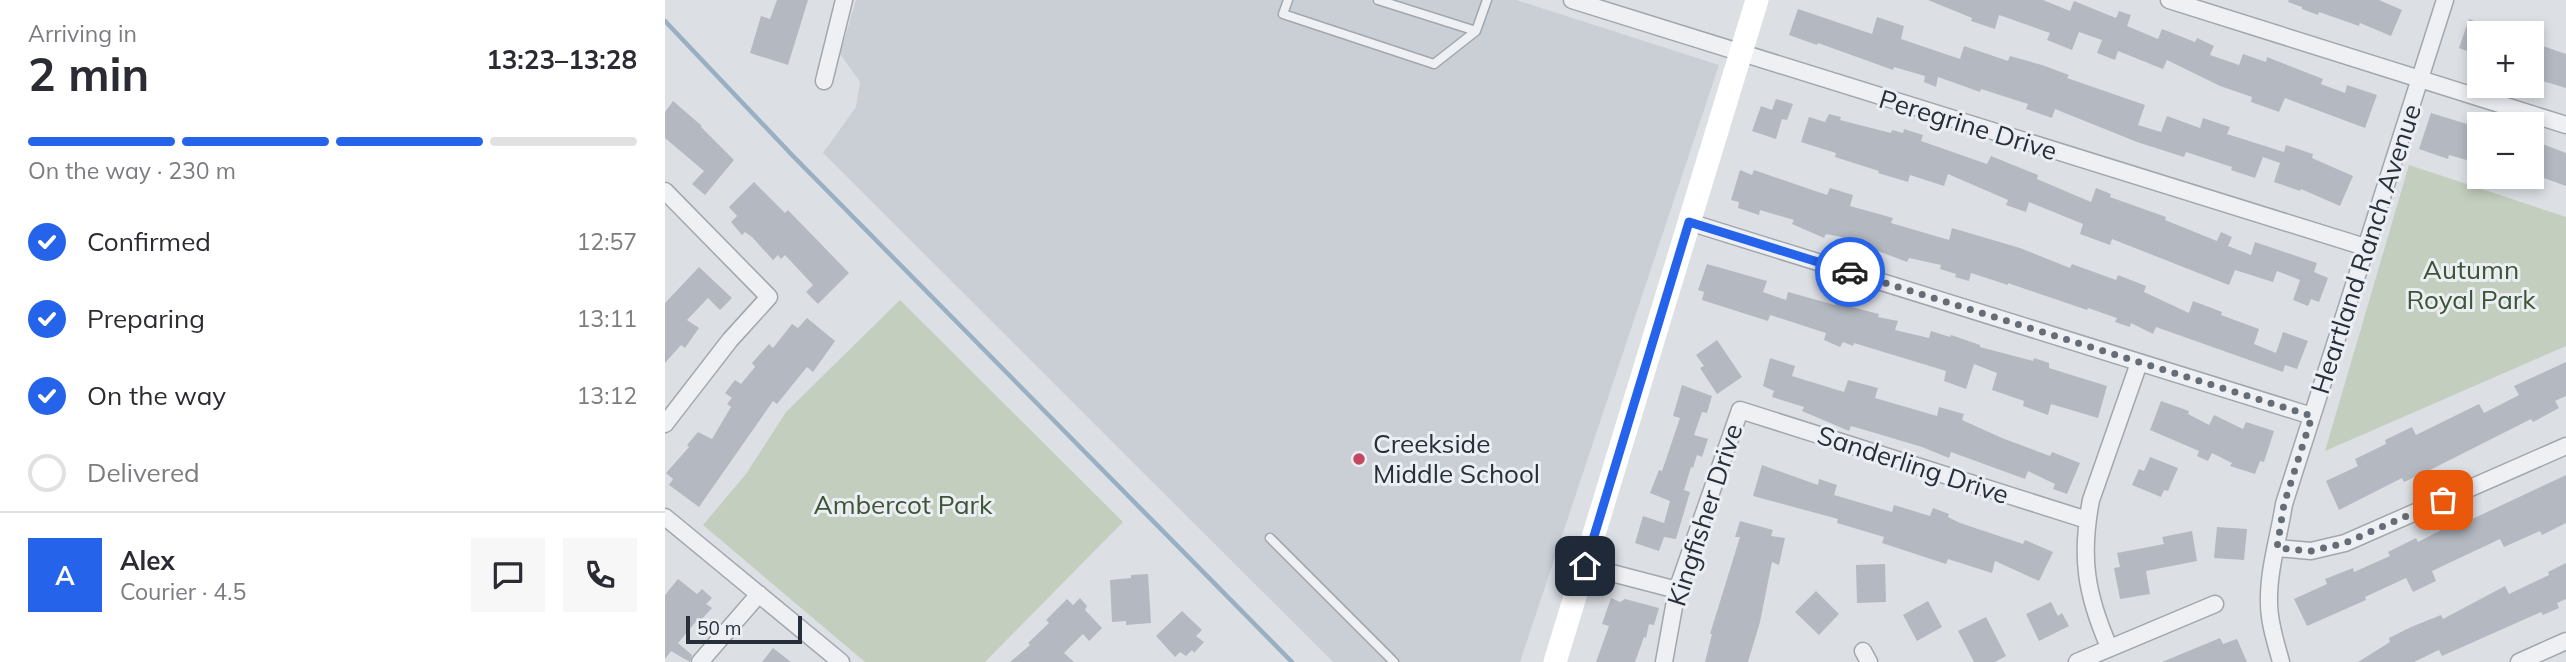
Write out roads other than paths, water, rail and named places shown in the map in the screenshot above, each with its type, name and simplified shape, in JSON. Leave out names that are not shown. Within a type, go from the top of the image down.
[{"type":"street","points":[[824,81],[844,0]]},
{"type":"street","name":"Peregrine Drive","points":[[1571,0],[2365,247]]},
{"type":"street","points":[[1555,662],[1757,0]]},
{"type":"street","points":[[2169,0],[2566,125]]},
{"type":"street","name":"Heartland Ranch Avenue","points":[[2281,662],[2273,633],[2269,578],[2284,504],[2445,0]]},
{"type":"street","points":[[665,191],[769,297],[730,340],[665,424]]},
{"type":"street","points":[[1689,222],[2312,416]]},
{"type":"street","points":[[2109,647],[2094,612],[2088,583],[2085,558],[2087,520],[2091,500],[2140,363]]},
{"type":"street","name":"Sanderling Drive","points":[[1740,410],[2087,520]]},
{"type":"street","name":"Kingfisher Drive","points":[[1664,662],[1677,590],[1740,410]]},
{"type":"street","points":[[2277,548],[2311,551],[2345,543],[2566,446]]},
{"type":"street","points":[[665,516],[841,662]]},
{"type":"street","points":[[1585,566],[1677,590]]},
{"type":"street","points":[[700,662],[759,594]]},
{"type":"street","points":[[2077,662],[2215,604]]},
{"type":"street","points":[[2519,662],[2566,641]]},
{"type":"lane","points":[[1288,0],[1283,14],[1434,64],[1476,32],[1487,0]]},
{"type":"lane","points":[[1378,0],[1476,32]]},
{"type":"lane","points":[[1270,538],[1394,662]]},
{"type":"waterway","points":[[665,21],[792,155],[1292,662]]},
{"type":"place","name":"Creekside Middle School","points":[[1359,459]]},
{"type":"park label","name":"Autumn Royal Park","points":[[2471,285]]},
{"type":"park label","name":"Ambercot Park","points":[[903,505]]}]
